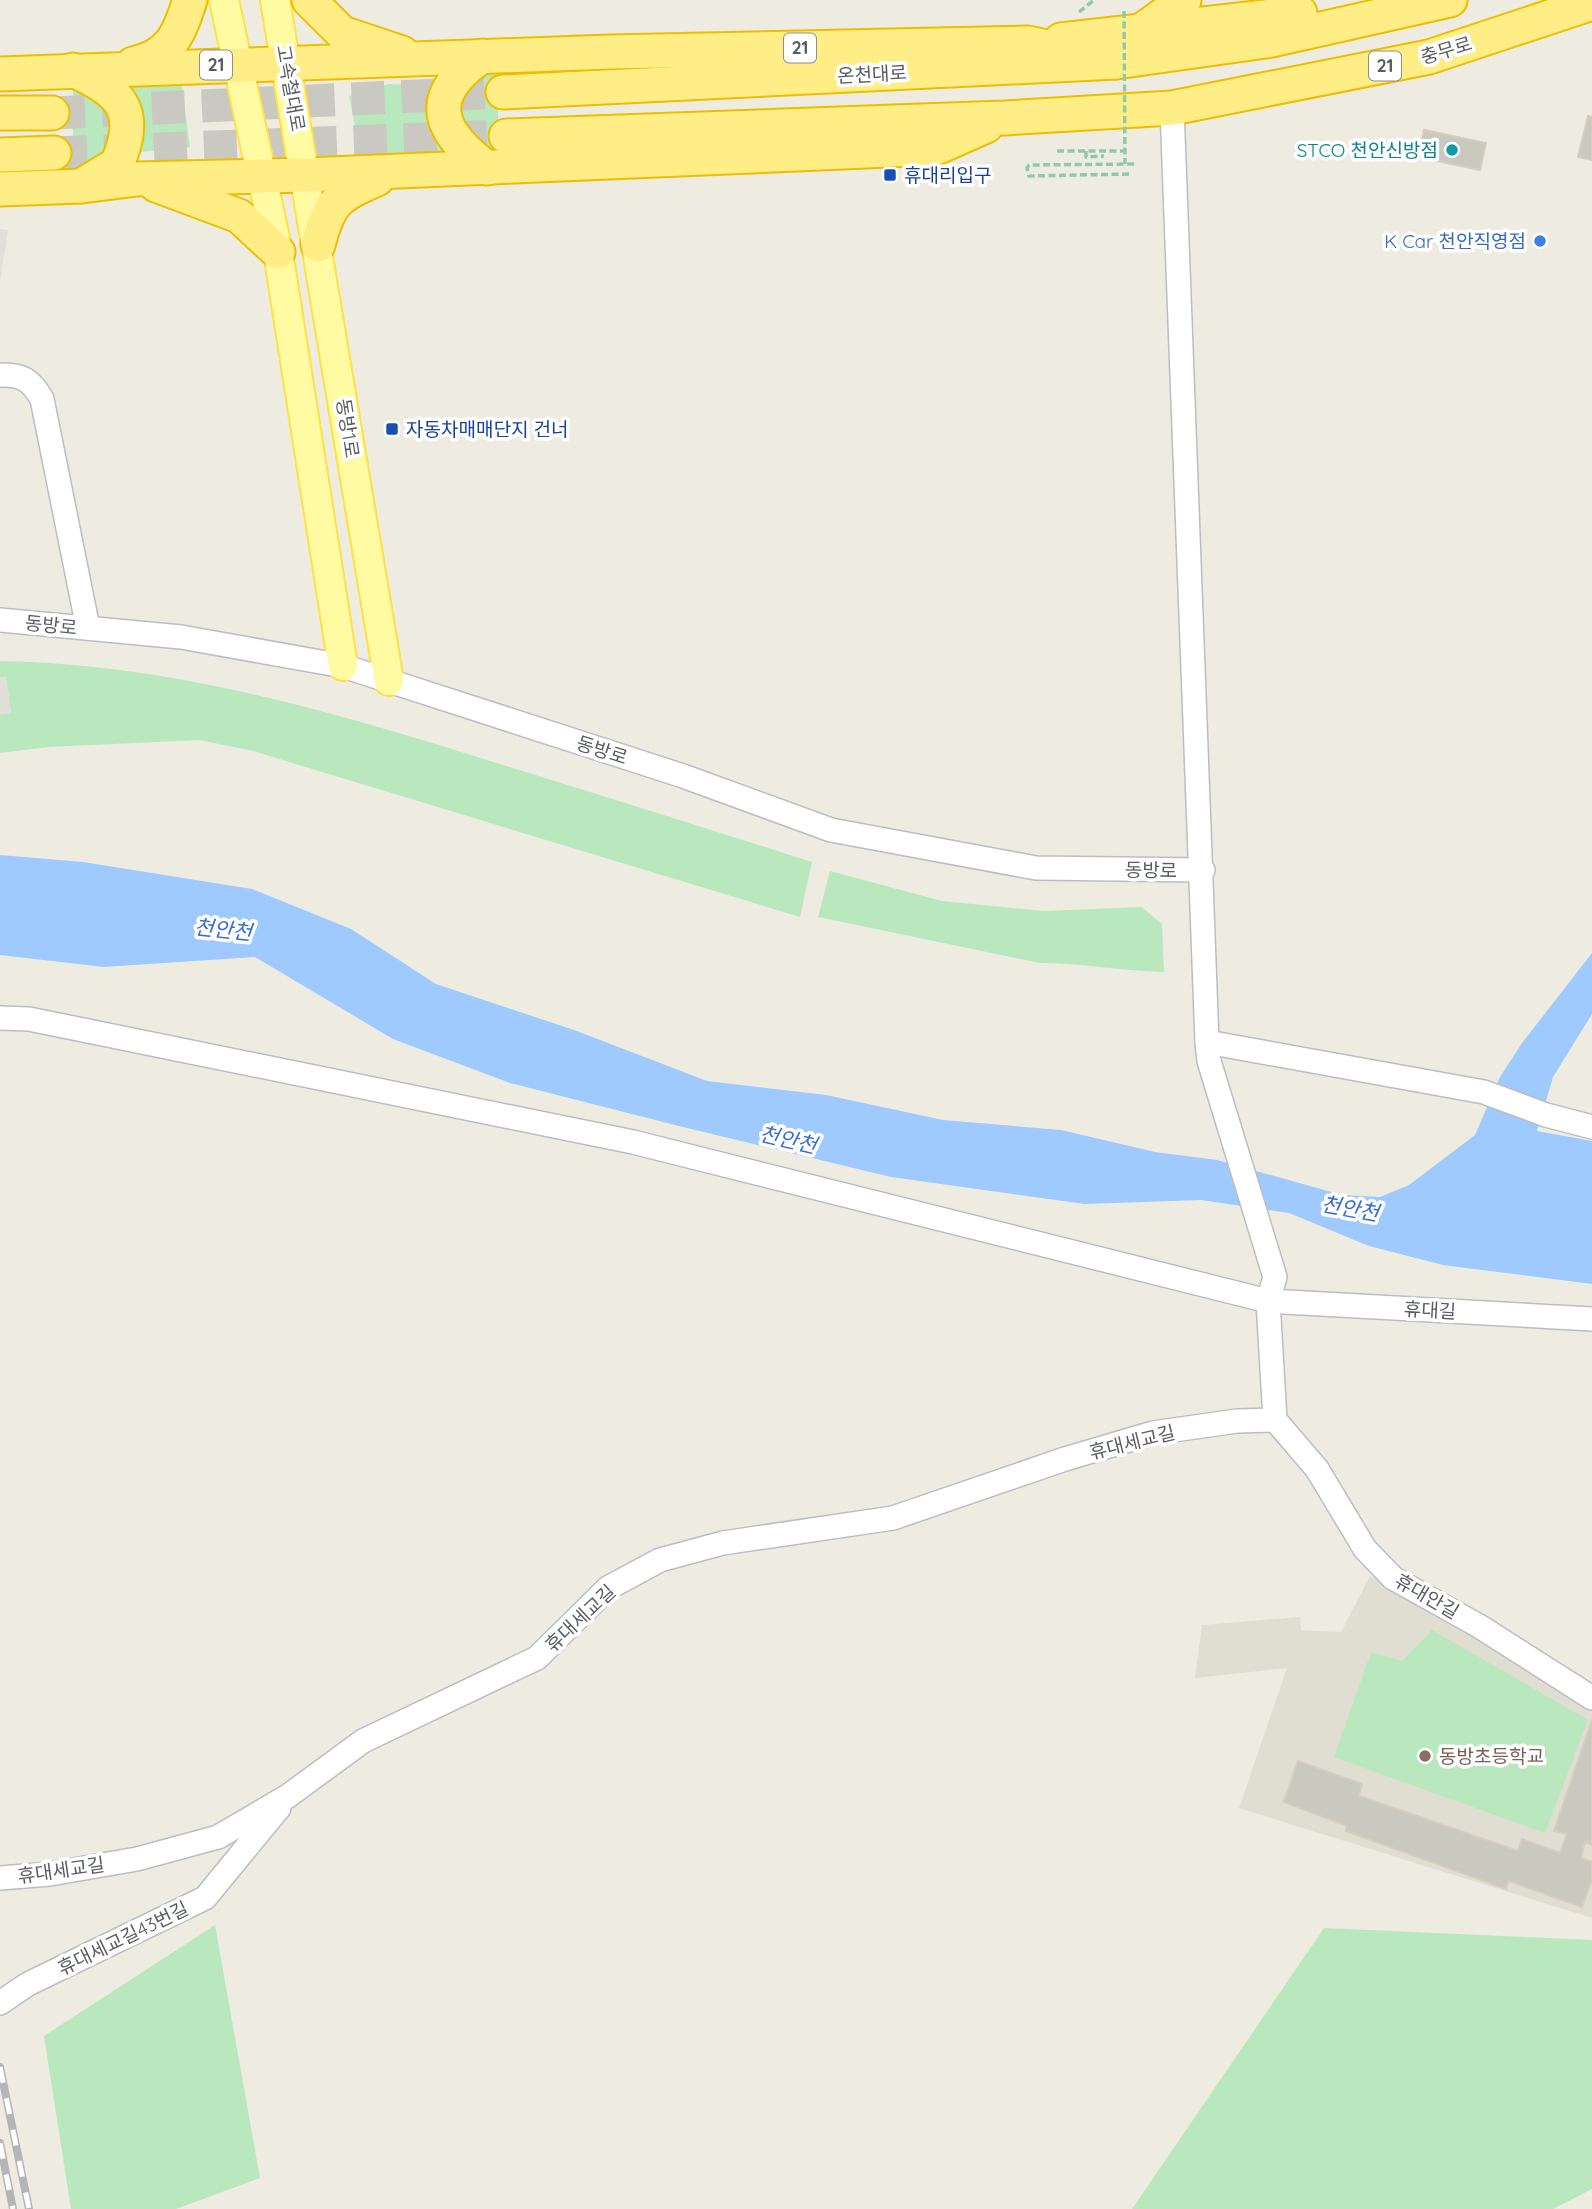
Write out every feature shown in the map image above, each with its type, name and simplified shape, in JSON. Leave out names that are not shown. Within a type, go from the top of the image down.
[{"type":"highway","points":[[114,68],[160,55],[180,31],[190,0]]},
{"type":"highway","points":[[309,0],[342,33],[387,49],[432,60]]},
{"type":"highway","points":[[1131,22],[1184,0]]},
{"type":"highway","points":[[1225,0],[1248,13],[1276,17]]},
{"type":"highway","points":[[1028,43],[1131,22],[1276,17],[1355,3],[1446,1]]},
{"type":"highway","name":"온천대로","points":[[503,92],[1116,62],[1199,52],[1446,1]]},
{"type":"highway","name":"충무로","points":[[1172,108],[1429,57],[1592,3]]},
{"type":"highway","name":"21","points":[[0,74],[114,68],[432,60],[482,56],[1028,43],[1116,62]]},
{"type":"highway","points":[[482,56],[452,82],[443,106],[447,127],[454,142],[487,168]]},
{"type":"highway","points":[[72,70],[105,84],[118,96],[128,120],[117,164],[82,186]]},
{"type":"highway","name":"21","points":[[506,135],[1004,118],[1172,108]]},
{"type":"highway","points":[[0,113],[52,113]]},
{"type":"highway","name":"21","points":[[0,189],[82,186],[137,179],[487,168],[936,148],[1004,118]]},
{"type":"highway","points":[[0,155],[54,153]]},
{"type":"highway","points":[[318,245],[325,217],[339,196],[376,179],[428,170]]},
{"type":"highway","points":[[137,179],[239,216],[278,252]]},
{"type":"main road","points":[[224,0],[278,252],[343,666]]},
{"type":"main road","name":"고속철대로","points":[[275,0],[306,175]]},
{"type":"main road","name":"동방1로","points":[[306,175],[389,681]]},
{"type":"street","points":[[1172,108],[1208,1051],[1275,1277],[1268,1301],[1275,1420]]},
{"type":"street","points":[[0,375],[20,375],[34,384],[42,399],[88,628]]},
{"type":"street","name":"동방로","points":[[0,620],[181,637],[343,666],[683,776],[831,830],[1036,868],[1203,870]]},
{"type":"street","name":"휴대길","points":[[0,1018],[29,1019],[633,1142],[1268,1301],[1592,1319]]},
{"type":"street","points":[[1208,1051],[1483,1092],[1546,1115],[1592,1127]]},
{"type":"street","name":"휴대안길","points":[[1275,1420],[1317,1469],[1365,1549],[1393,1578],[1469,1620],[1592,1698]]},
{"type":"street","name":"휴대세교길","points":[[0,1878],[50,1874],[137,1859],[218,1838],[288,1796],[363,1741],[537,1658],[608,1588],[660,1560],[723,1543],[893,1518],[1065,1459],[1153,1433],[1237,1421],[1275,1420]]},
{"type":"street","name":"휴대세교길43번길","points":[[0,2003],[28,1984],[205,1898],[288,1796]]},
{"type":"path","points":[[1125,164],[1131,22]]},
{"type":"path","points":[[1057,151],[1125,151]]},
{"type":"path","points":[[1086,151],[1086,157],[1104,156]]},
{"type":"path","points":[[1129,174],[1027,174],[1029,165],[1135,164]]},
{"type":"shaded area","points":[[0,229],[8,230],[0,281]]},
{"type":"shaded area","points":[[6,676],[11,714],[0,715],[0,677]]},
{"type":"shaded area","name":"동방초등학교","points":[[1370,1576],[1449,1616],[1592,1704],[1592,1918],[1239,1808],[1287,1668],[1195,1678],[1202,1625],[1300,1617],[1301,1630],[1341,1632]]},
{"type":"green space","points":[[497,65],[499,155],[473,145],[457,103],[467,79]]},
{"type":"green space","points":[[180,73],[190,147],[130,153],[123,87]]},
{"type":"green space","points":[[73,82],[91,88],[115,118],[110,149],[73,174]]},
{"type":"green space","points":[[388,84],[438,85],[448,155],[362,163],[349,96]]},
{"type":"green space","points":[[0,661],[129,671],[317,710],[380,727],[812,862],[800,917],[253,751],[199,740],[49,747],[0,753],[0,715],[11,713],[6,677],[0,677]]},
{"type":"green space","points":[[830,871],[942,901],[1044,911],[1142,907],[1162,924],[1164,972],[1040,963],[818,917]]},
{"type":"green space","points":[[1432,1630],[1588,1720],[1545,1833],[1334,1757],[1371,1652],[1402,1661]]},
{"type":"green space","points":[[215,1925],[260,2178],[176,2209],[71,2209],[44,2036]]},
{"type":"green space","points":[[1324,1928],[1592,1940],[1592,2189],[1553,2209],[1132,2209]]},
{"type":"water","name":"천안천","points":[[0,855],[83,862],[252,889],[351,929],[436,984],[574,1030],[707,1081],[826,1095],[943,1120],[1061,1130],[1155,1152],[1217,1160],[1342,1195],[1380,1197],[1409,1185],[1475,1135],[1500,1077],[1522,1043],[1592,953],[1592,1014],[1553,1077],[1537,1131],[1592,1141],[1592,1284],[1443,1265],[1369,1246],[1289,1213],[1201,1200],[1085,1204],[891,1177],[683,1127],[510,1083],[393,1039],[255,957],[104,967],[0,955]]},
{"type":"building","points":[[1588,116],[1592,117],[1592,160],[1578,157]]},
{"type":"building","name":"STCO 천안신방점","points":[[1424,130],[1486,143],[1480,170],[1419,157]]},
{"type":"building","points":[[1592,1720],[1592,1845],[1585,1842],[1581,1858],[1592,1862],[1592,1879],[1582,1907],[1509,1881],[1506,1889],[1346,1831],[1347,1826],[1284,1802],[1298,1761],[1362,1784],[1359,1796],[1518,1851],[1522,1839],[1560,1853],[1567,1834],[1554,1831]]},
{"type":"tunnel","points":[[52,113],[503,92]]},
{"type":"tunnel","points":[[54,153],[506,136]]},
{"type":"railway","points":[[0,2067],[29,2209]]},
{"type":"railway","points":[[0,2143],[13,2209]]},
{"type":"place","name":"STCO 천안신방점","points":[[1452,150]]},
{"type":"place","name":"휴대리입구","points":[[890,175]]},
{"type":"place","name":"K Car 천안직영점","points":[[1540,241]]},
{"type":"place","name":"자동차매매단지 건너","points":[[392,429]]},
{"type":"place","name":"동방초등학교","points":[[1425,1756]]}]
